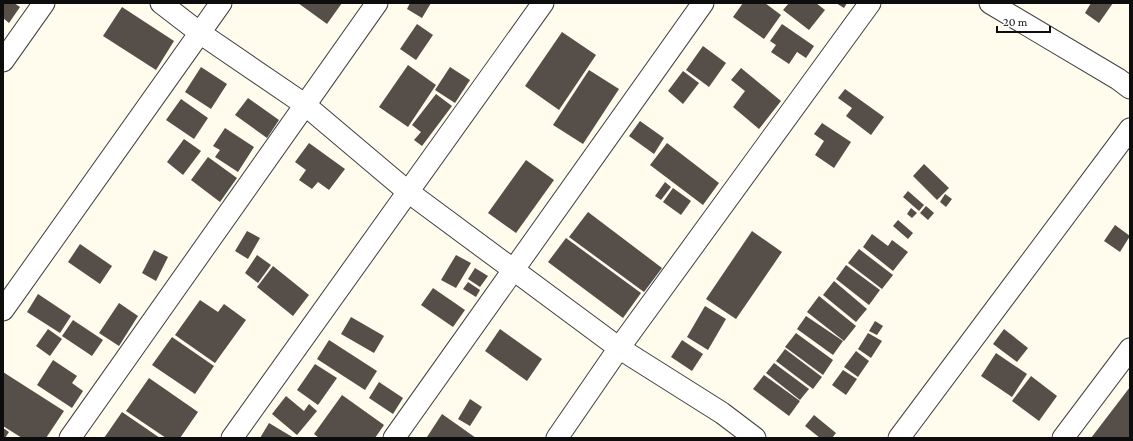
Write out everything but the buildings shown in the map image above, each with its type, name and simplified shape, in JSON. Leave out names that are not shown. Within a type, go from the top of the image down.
[{"type":"street","points":[[3,62],[44,3]]},
{"type":"street","points":[[161,3],[200,33],[304,104],[407,190],[619,348],[722,413],[755,438]]},
{"type":"street","points":[[3,310],[221,3]]},
{"type":"street","points":[[70,438],[304,104],[377,3]]},
{"type":"street","points":[[232,438],[407,190],[542,3]]},
{"type":"street","points":[[394,438],[703,3]]},
{"type":"street","points":[[556,438],[619,348],[870,3]]},
{"type":"street","points":[[990,3],[1118,79],[1130,88]]},
{"type":"street","points":[[899,438],[1130,129]]},
{"type":"street","points":[[1063,438],[1130,349]]}]
